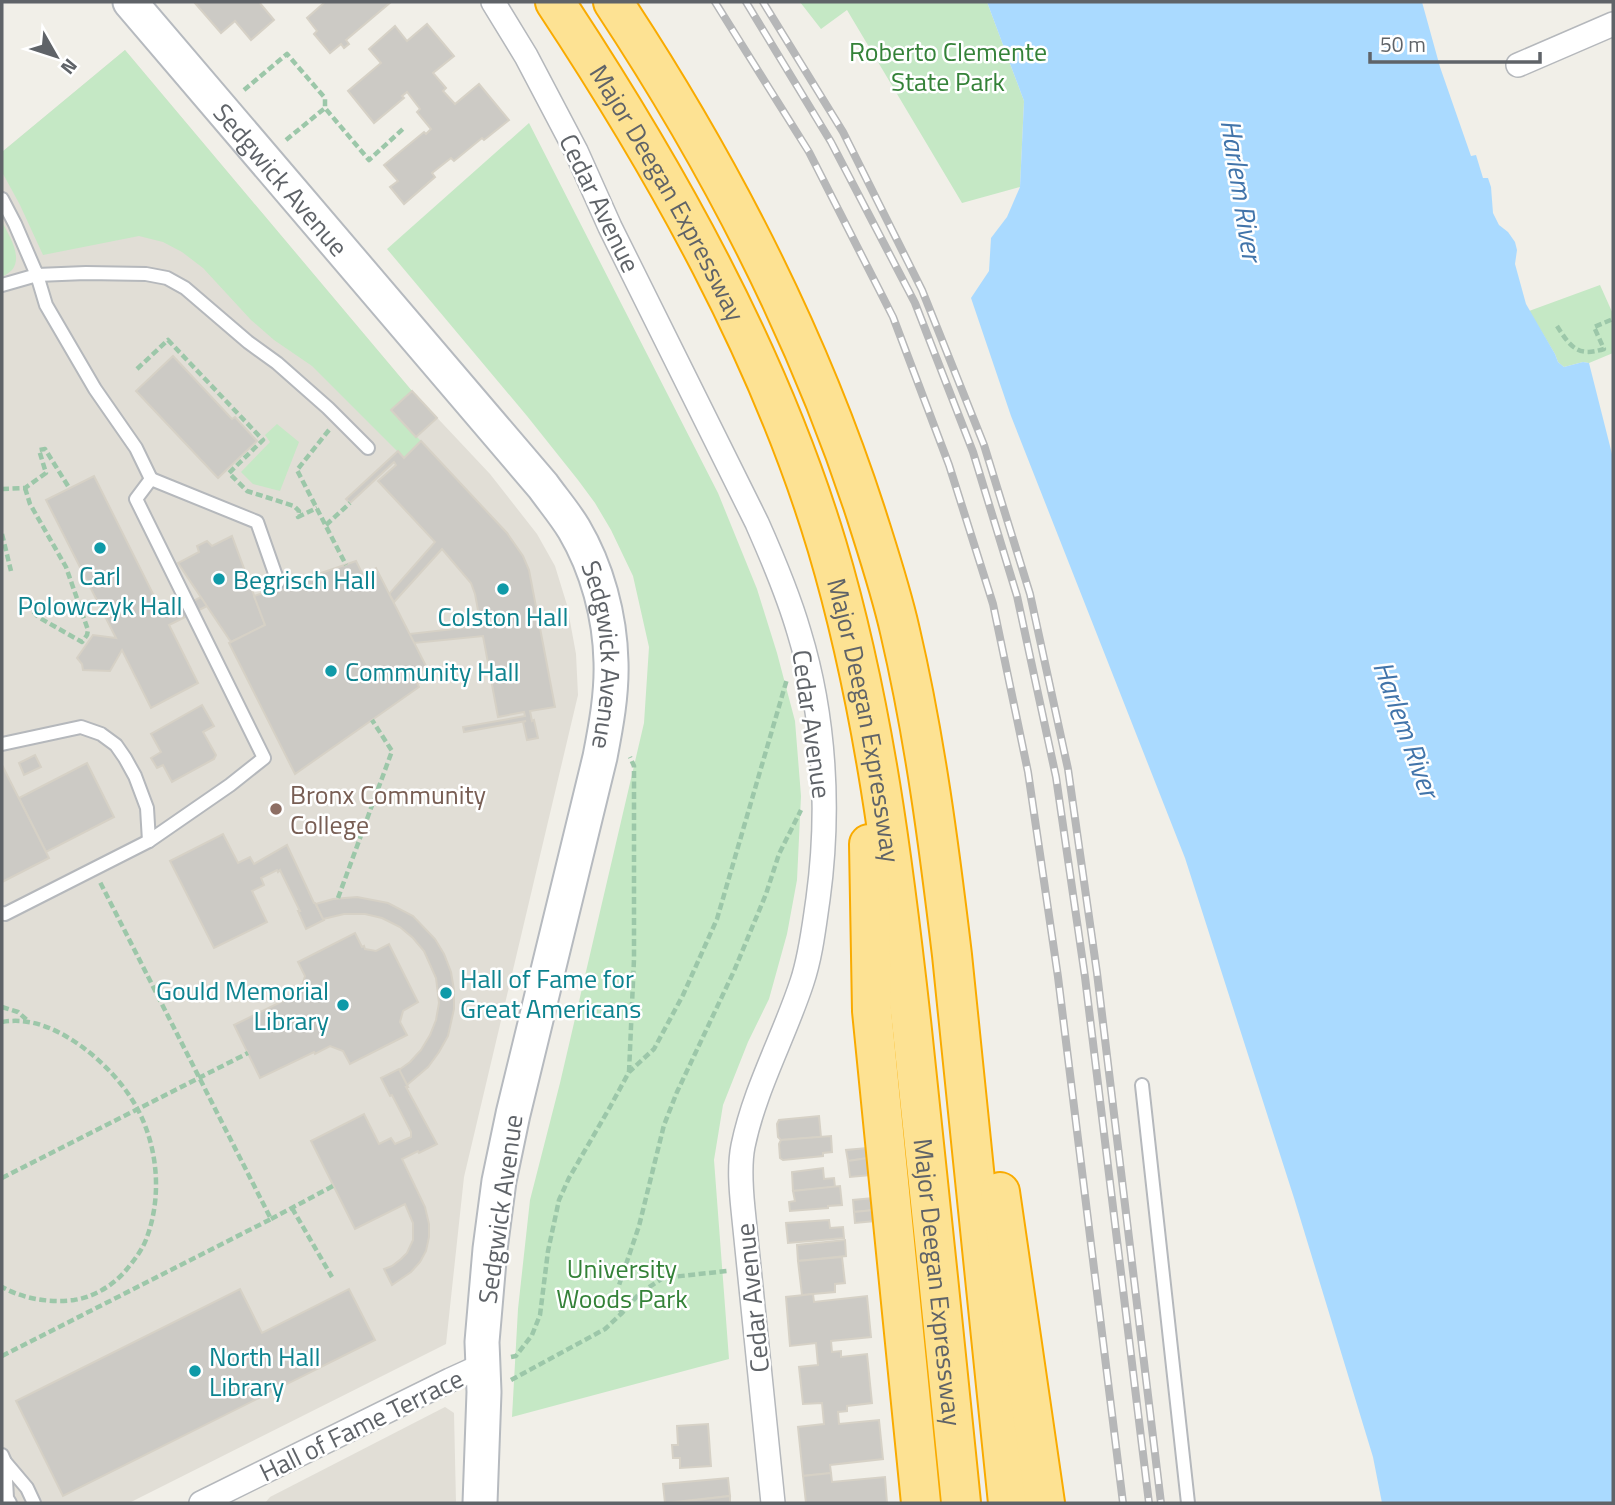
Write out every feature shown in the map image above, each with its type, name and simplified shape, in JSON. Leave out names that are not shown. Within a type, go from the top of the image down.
[{"type":"highway","name":"Major Deegan Expressway","points":[[555,2],[656,166],[734,312],[798,462],[826,543],[848,623],[881,786],[898,907],[961,1503]]},
{"type":"highway","name":"Major Deegan Expressway","points":[[613,2],[674,98],[754,243],[790,317],[842,444],[877,548],[899,628],[917,710],[942,873],[1007,1503]]},
{"type":"highway","points":[[848,623],[867,788],[873,1024],[921,1503]]},
{"type":"highway","points":[[942,873],[1008,1235],[1045,1503]]},
{"type":"main road","name":"Sedgwick Avenue","points":[[131,2],[542,486],[574,528],[592,568],[606,616],[611,663],[607,718],[499,1181],[483,1328],[502,1367],[480,1503]]},
{"type":"street","name":"Cedar Avenue","points":[[493,2],[526,55],[576,151],[610,227],[757,523],[783,584],[812,685],[822,752],[825,815],[822,872],[815,925],[803,980],[761,1084],[743,1148],[741,1170],[772,1503]]},
{"type":"street","points":[[1518,65],[1613,24]]},
{"type":"street","name":"Hall of Fame Terrace","points":[[201,1503],[450,1380],[502,1367]]},
{"type":"lane","points":[[2,199],[37,275],[46,305],[95,389],[136,448],[151,479],[257,522],[278,582]]},
{"type":"lane","points":[[2,285],[37,275],[146,274],[167,278],[185,288],[277,363],[368,448]]},
{"type":"lane","points":[[2,913],[5,914],[149,841],[264,758],[136,499],[151,479]]},
{"type":"lane","points":[[2,744],[81,727],[102,734],[116,746],[135,776],[147,808],[149,841]]},
{"type":"lane","points":[[1142,1085],[1188,1503]]},
{"type":"lane","points":[[3,1459],[7,1498],[10,1503]]},
{"type":"lane","points":[[3,1459],[27,1488],[34,1503]]},
{"type":"path","points":[[244,90],[288,54],[325,98],[325,108],[369,160],[404,128]]},
{"type":"path","points":[[286,140],[325,108]]},
{"type":"path","points":[[1557,326],[1566,340],[1578,351],[1590,354],[1604,349],[1594,327],[1613,318]]},
{"type":"path","points":[[137,369],[169,340],[263,440],[229,473],[247,491],[295,506],[299,511],[298,517],[317,508]]},
{"type":"path","points":[[338,418],[297,470],[346,565]]},
{"type":"path","points":[[2,489],[25,488],[46,473],[39,450],[45,449],[68,486]]},
{"type":"path","points":[[25,488],[30,503],[66,567],[89,630],[82,642],[38,617],[33,611]]},
{"type":"path","points":[[326,525],[350,503]]},
{"type":"path","points":[[2,534],[11,571]]},
{"type":"path","points":[[502,1367],[516,1356],[532,1335],[540,1315],[548,1251],[559,1200],[569,1178],[629,1072],[654,1049],[683,995],[717,919],[788,676]]},
{"type":"path","points":[[338,898],[392,751],[372,720]]},
{"type":"path","points":[[629,1072],[635,853],[634,766],[630,757]]},
{"type":"path","points":[[622,1313],[614,1300],[639,1226],[664,1125],[734,971],[766,894],[779,854],[805,802]]},
{"type":"path","points":[[98,878],[271,1219]]},
{"type":"path","points":[[2,1007],[18,1012],[29,1022]]},
{"type":"path","points":[[2,1022],[10,1020],[39,1023],[54,1029],[70,1038],[106,1067],[138,1109],[151,1143],[155,1167],[152,1220],[146,1240],[123,1275],[106,1288],[84,1298],[58,1301],[33,1299],[2,1287]]},
{"type":"path","points":[[2,1178],[248,1053]]},
{"type":"path","points":[[2,1356],[333,1186]]},
{"type":"path","points":[[292,1208],[332,1277]]},
{"type":"path","points":[[502,1367],[604,1329],[640,1293],[663,1278],[727,1271]]},
{"type":"path","points":[[100,1291],[105,1303]]},
{"type":"shaded area","name":"Bronx Community College","points":[[125,50],[412,391],[490,474],[537,534],[555,566],[567,605],[576,654],[578,695],[464,1177],[446,1344],[129,1503],[2,1503],[2,152]]},
{"type":"shaded area","points":[[445,1407],[454,1413],[456,1503],[265,1503],[270,1497]]},
{"type":"green space","name":"Roberto Clemente State Park","points":[[800,2],[987,2],[1024,101],[1020,187],[962,203],[847,10],[821,29]]},
{"type":"green space","points":[[125,50],[412,391],[391,411],[421,441],[404,458],[312,366],[274,340],[251,320],[203,268],[182,252],[163,242],[139,236],[43,255],[2,172],[2,152]]},
{"type":"green space","name":"University Woods Park","points":[[529,123],[718,493],[757,589],[795,721],[801,796],[797,880],[787,934],[769,999],[748,1042],[723,1105],[714,1160],[729,1359],[512,1417],[518,1309],[530,1200],[644,723],[649,647],[633,576],[595,503],[527,416],[387,249]]},
{"type":"green space","points":[[2,222],[14,246],[16,259],[12,270],[2,277]]},
{"type":"green space","points":[[1600,285],[1613,314],[1613,353],[1589,363],[1564,367],[1558,362],[1529,311]]},
{"type":"green space","points":[[277,424],[299,442],[280,491],[253,484],[241,472],[270,442],[265,435]]},
{"type":"water","name":"Harlem River","points":[[987,2],[1422,2],[1440,67],[1471,156],[1476,155],[1483,178],[1488,178],[1493,213],[1499,225],[1515,242],[1515,264],[1526,304],[1558,362],[1564,367],[1589,363],[1613,458],[1613,1503],[1382,1503],[1373,1457],[1294,1198],[1185,858],[1011,416],[971,298],[989,271],[991,238],[1007,217],[1020,187],[1024,101]]},
{"type":"building","points":[[194,2],[259,2],[274,20],[251,40],[235,21],[221,33]]},
{"type":"building","points":[[325,2],[391,2],[346,40],[349,44],[344,48],[341,44],[330,53],[314,34],[317,31],[307,18]]},
{"type":"building","points":[[427,24],[454,56],[433,73],[446,88],[443,91],[455,104],[479,84],[509,120],[454,161],[451,158],[432,173],[435,177],[404,204],[390,187],[398,181],[384,165],[431,129],[417,112],[420,109],[407,92],[402,96],[404,98],[374,123],[348,91],[381,63],[369,49],[395,26],[407,41]]},
{"type":"building","points":[[173,356],[232,419],[235,417],[257,441],[218,478],[136,391]]},
{"type":"building","points":[[412,391],[437,418],[416,437],[391,410]]},
{"type":"building","name":"Colston Hall","points":[[421,441],[507,533],[529,570],[555,707],[530,711],[538,738],[527,740],[523,722],[526,721],[464,732],[463,727],[525,716],[524,712],[498,717],[483,636],[414,643],[409,634],[481,626],[471,583],[442,549],[394,602],[389,594],[435,542],[378,481],[396,465],[394,462],[350,503],[346,499],[398,451],[404,458]]},
{"type":"building","name":"Carl Polowczyk Hall","points":[[94,476],[164,616],[201,597],[207,606],[169,625],[198,683],[151,708],[122,650],[110,671],[83,670],[77,658],[93,635],[116,638],[46,500]]},
{"type":"building","name":"Begrisch Hall","points":[[232,536],[265,625],[231,642],[178,563],[199,552],[197,546],[207,541],[212,546]]},
{"type":"building","name":"Community Hall","points":[[356,561],[363,575],[376,568],[427,668],[413,674],[419,687],[295,774],[229,643],[265,625],[254,596]]},
{"type":"building","points":[[202,705],[214,726],[203,732],[216,755],[214,759],[172,782],[163,765],[157,768],[151,758],[161,752],[151,734]]},
{"type":"building","points":[[35,755],[41,767],[24,775],[19,763]]},
{"type":"building","points":[[87,763],[114,817],[46,852],[19,798]]},
{"type":"building","points":[[2,765],[49,858],[2,882]]},
{"type":"building","points":[[223,834],[238,863],[250,857],[254,864],[287,845],[324,920],[306,929],[280,870],[277,870],[261,878],[264,885],[252,891],[267,922],[214,948],[170,861]]},
{"type":"building","name":"Hall of Fame for Great Americans","points":[[357,897],[388,903],[413,916],[435,939],[451,972],[454,1009],[448,1036],[428,1067],[407,1085],[399,1070],[421,1050],[430,1035],[439,1003],[436,978],[424,951],[400,927],[382,918],[365,914],[344,914],[323,919],[316,904]]},
{"type":"building","name":"Gould Memorial Library","points":[[355,933],[365,949],[376,951],[389,944],[418,1002],[403,1011],[400,1022],[407,1035],[350,1064],[343,1051],[330,1046],[260,1078],[234,1025],[287,999],[286,996],[301,989],[305,976],[298,962]]},
{"type":"building","points":[[399,1069],[437,1144],[402,1159],[425,1207],[429,1237],[420,1262],[392,1285],[384,1269],[392,1266],[407,1253],[413,1240],[413,1223],[405,1204],[355,1229],[311,1141],[364,1114],[379,1144],[391,1138],[395,1144],[411,1137],[411,1132],[381,1078]]},
{"type":"building","points":[[819,1116],[821,1137],[781,1140],[778,1137],[779,1120]]},
{"type":"building","points":[[831,1136],[832,1152],[823,1153],[823,1156],[783,1160],[780,1158],[781,1140]]},
{"type":"building","points":[[867,1148],[868,1158],[848,1161],[846,1150]]},
{"type":"building","points":[[868,1158],[870,1175],[850,1177],[848,1161]]},
{"type":"building","points":[[823,1168],[824,1179],[834,1178],[835,1187],[793,1191],[792,1172]]},
{"type":"building","points":[[840,1186],[842,1205],[790,1211],[789,1202],[795,1201],[793,1191]]},
{"type":"building","points":[[873,1198],[874,1210],[854,1212],[853,1200]]},
{"type":"building","points":[[874,1210],[875,1221],[855,1223],[854,1212]]},
{"type":"building","points":[[829,1220],[830,1228],[843,1227],[844,1238],[788,1243],[786,1223]]},
{"type":"building","points":[[845,1240],[846,1256],[798,1261],[797,1245]]},
{"type":"building","points":[[842,1257],[845,1283],[835,1284],[835,1292],[802,1295],[798,1261]]},
{"type":"building","name":"North Hall Library","points":[[240,1289],[262,1333],[349,1289],[375,1340],[63,1496],[16,1401]]},
{"type":"building","points":[[813,1294],[814,1302],[867,1296],[871,1337],[831,1341],[832,1352],[841,1351],[841,1357],[867,1354],[872,1403],[847,1406],[847,1411],[838,1412],[839,1424],[879,1420],[883,1459],[830,1465],[831,1473],[803,1476],[798,1427],[824,1424],[822,1403],[803,1404],[799,1367],[818,1365],[816,1343],[790,1346],[786,1297]]},
{"type":"building","points":[[708,1424],[711,1466],[680,1468],[680,1458],[673,1458],[672,1445],[678,1445],[677,1426]]},
{"type":"building","points":[[831,1473],[832,1482],[885,1477],[887,1503],[806,1503],[803,1476]]},
{"type":"building","points":[[728,1478],[730,1496],[665,1503],[663,1484]]},
{"type":"building","points":[[730,1496],[730,1503],[672,1503]]},
{"type":"railway","points":[[715,2],[809,152],[893,317],[949,465],[993,604],[1028,772],[1058,977],[1123,1503]]},
{"type":"railway","points":[[746,2],[831,142],[915,303],[973,452],[1017,596],[1056,777],[1085,977],[1149,1503]]},
{"type":"railway","points":[[763,2],[843,132],[922,290],[984,445],[1030,594],[1068,769],[1097,973],[1161,1503]]},
{"type":"place","name":"Carl Polowczyk Hall","points":[[100,548]]},
{"type":"place","name":"Begrisch Hall","points":[[219,579]]},
{"type":"place","name":"Colston Hall","points":[[503,589]]},
{"type":"place","name":"Community Hall","points":[[331,671]]},
{"type":"place","name":"Bronx Community College","points":[[276,809]]},
{"type":"place","name":"Hall of Fame for Great Americans","points":[[446,993]]},
{"type":"place","name":"Gould Memorial Library","points":[[343,1005]]},
{"type":"place","name":"North Hall Library","points":[[195,1371]]}]
